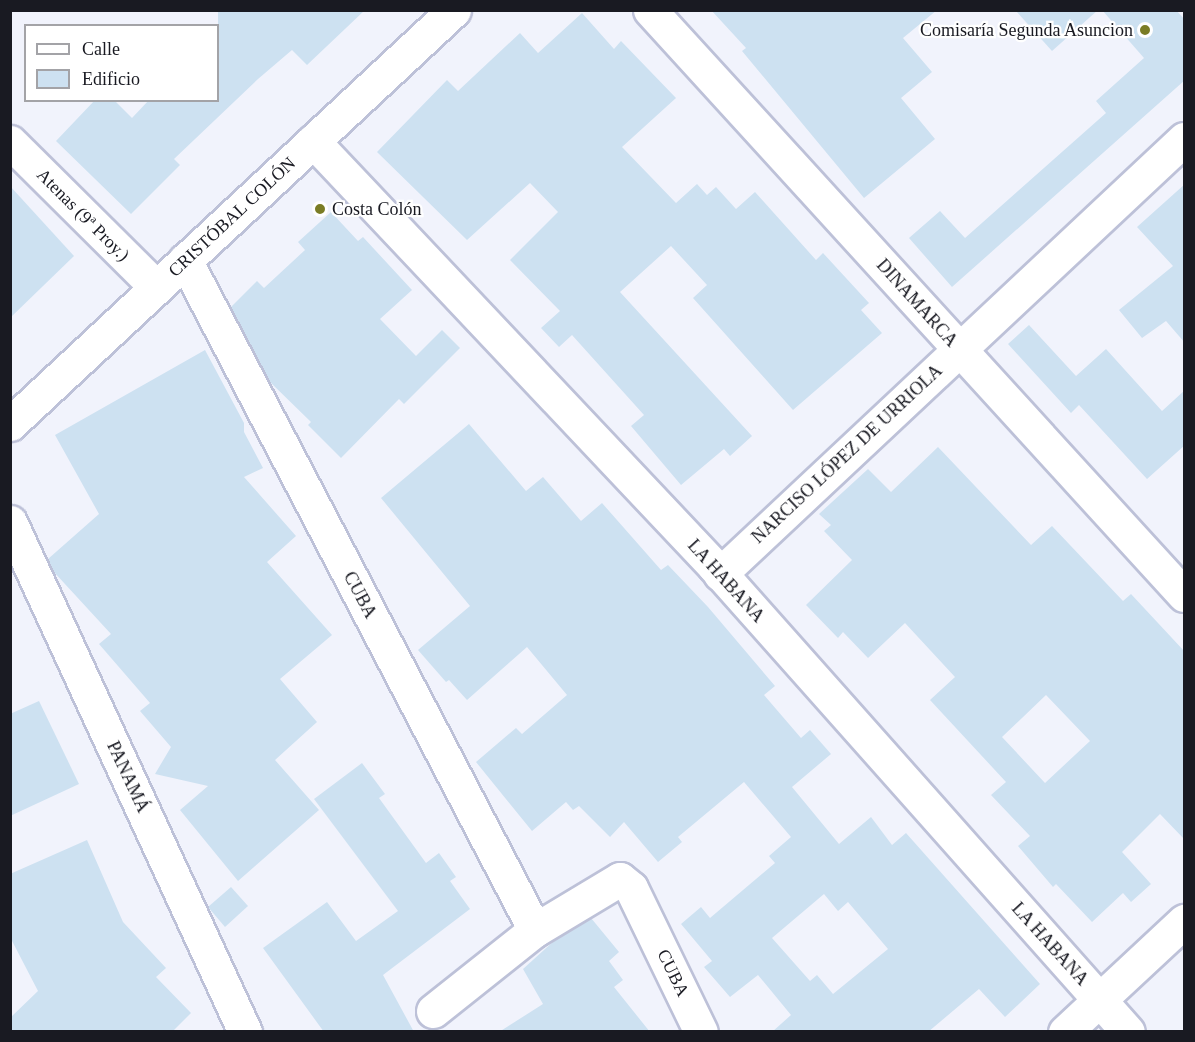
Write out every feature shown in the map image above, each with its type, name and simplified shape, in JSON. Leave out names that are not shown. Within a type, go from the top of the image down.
[{"type":"street","name":"CRISTÓBAL COLÓN","points":[[10,424],[454,10]]},
{"type":"street","name":"DINAMARCA","points":[[650,10],[1185,595]]},
{"type":"street","name":"NARCISO LÓPEZ DE URRIOLA","points":[[720,574],[1185,139]]},
{"type":"street","name":"LA HABANA","points":[[313,141],[720,574],[1128,1032]]},
{"type":"street","name":"Atenas (9ª Proy.)","points":[[10,142],[156,288]]},
{"type":"street","name":"CUBA","points":[[185,260],[535,930]]},
{"type":"street","name":"PANAMÁ","points":[[10,522],[245,1032]]},
{"type":"street","name":"CUBA","points":[[433,1011],[535,930],[611,881],[627,882],[701,1032]]},
{"type":"street","points":[[1065,1032],[1185,921]]},
{"type":"building","points":[[218,10],[365,10],[307,65],[292,50],[258,79],[174,159],[180,165],[131,214],[56,141],[93,102],[116,102],[132,118],[147,102],[219,102]]},
{"type":"building","points":[[711,10],[937,10],[903,38],[932,72],[901,98],[935,139],[864,198],[742,51],[746,48]]},
{"type":"building","points":[[1015,10],[1098,10],[1052,51]]},
{"type":"building","points":[[1102,10],[1176,10],[1185,20],[1185,80],[952,287],[909,238],[940,211],[965,238],[1106,113],[1096,101],[1144,58]]},
{"type":"building","points":[[582,13],[614,49],[621,41],[676,98],[622,147],[676,203],[697,184],[707,195],[716,187],[736,209],[755,192],[816,260],[823,253],[869,303],[861,310],[882,333],[793,410],[693,298],[707,285],[671,246],[620,292],[752,436],[730,456],[724,449],[681,485],[631,426],[644,415],[572,335],[559,347],[541,328],[560,311],[510,260],[558,212],[530,183],[467,240],[377,152],[447,80],[458,91],[520,33],[538,53]]},
{"type":"building","points":[[1185,184],[1185,343],[1166,321],[1142,338],[1119,310],[1173,266],[1137,227]]},
{"type":"building","points":[[10,186],[74,256],[10,318]]},
{"type":"building","points":[[331,212],[358,241],[363,237],[412,290],[380,319],[416,356],[442,330],[460,348],[404,404],[399,399],[341,458],[308,425],[311,422],[270,382],[231,307],[257,281],[264,288],[305,250],[298,242]]},
{"type":"building","points":[[1029,325],[1076,376],[1106,349],[1162,411],[1185,390],[1185,445],[1147,479],[1079,405],[1071,413],[1008,344]]},
{"type":"building","points":[[205,350],[244,423],[244,432],[263,468],[244,477],[296,536],[267,562],[332,635],[280,679],[317,722],[275,760],[319,810],[238,881],[180,810],[208,786],[155,774],[171,747],[140,711],[150,703],[99,644],[111,634],[53,571],[48,559],[99,514],[55,435]]},
{"type":"building","points":[[469,424],[526,491],[543,477],[581,521],[602,503],[661,570],[668,565],[708,607],[775,686],[764,695],[801,738],[810,730],[831,754],[792,787],[839,844],[871,817],[892,845],[906,833],[1040,984],[1005,1017],[979,989],[928,1032],[772,1032],[791,1015],[758,975],[730,997],[704,967],[712,961],[681,924],[701,907],[710,918],[775,863],[769,856],[791,837],[744,782],[678,837],[682,842],[658,862],[624,822],[610,837],[579,806],[573,810],[566,802],[532,831],[476,762],[516,728],[522,734],[567,695],[527,647],[467,700],[449,680],[446,682],[418,650],[470,606],[381,498]],"holes":[[[824,894],[838,911],[848,902],[888,949],[833,994],[817,975],[810,981],[772,938]]]},
{"type":"building","points":[[938,447],[1031,545],[1052,526],[1123,601],[1131,594],[1185,652],[1185,840],[1160,814],[1122,852],[1151,884],[1131,902],[1123,893],[1092,922],[1056,884],[1053,887],[1018,846],[1030,836],[991,795],[1006,782],[930,700],[955,677],[905,623],[868,658],[843,632],[838,638],[806,605],[852,560],[824,531],[831,525],[819,514],[868,469],[891,492]],"holes":[[[1046,695],[1090,741],[1045,783],[1002,737]]]},
{"type":"building","points":[[39,701],[79,784],[10,816],[10,714]]},
{"type":"building","points":[[362,763],[385,794],[379,798],[426,863],[439,853],[456,877],[450,881],[470,909],[383,975],[414,1032],[324,1032],[263,948],[327,902],[356,941],[398,911],[314,799]]},
{"type":"building","points":[[87,840],[123,922],[166,968],[156,977],[191,1013],[172,1032],[10,1032],[10,1018],[38,991],[10,937],[10,874]]},
{"type":"building","points":[[231,887],[248,906],[225,927],[208,907]]},
{"type":"building","points":[[591,918],[619,952],[609,961],[623,980],[614,987],[650,1032],[499,1032],[543,1004],[523,969],[555,940]]},
{"type":"place","name":"Comisaría Segunda Asuncion","points":[[1145,30]]},
{"type":"place","name":"Costa Colón","points":[[320,209]]}]
